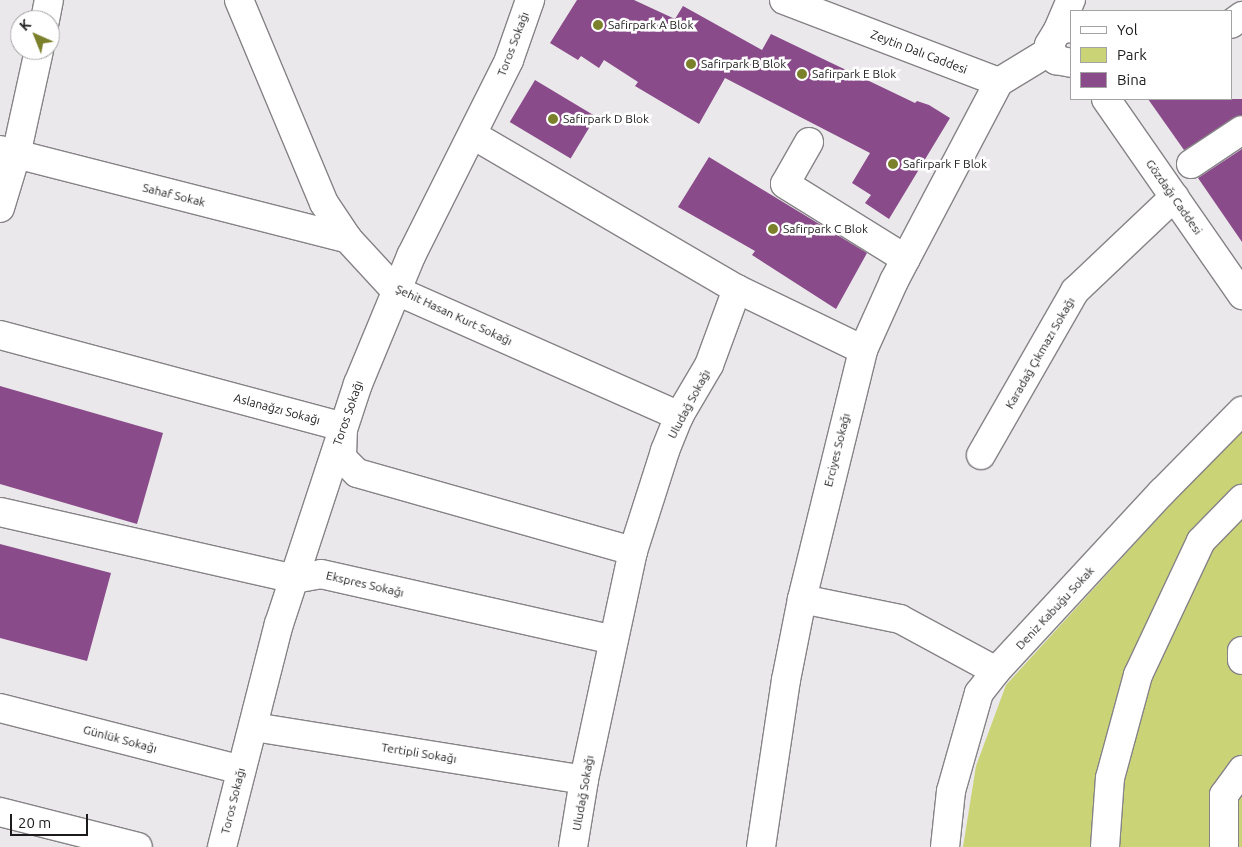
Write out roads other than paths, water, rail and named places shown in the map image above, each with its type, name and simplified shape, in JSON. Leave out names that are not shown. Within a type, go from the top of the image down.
[{"type":"street","name":"Şehit Hasan Kurt Sokağı","points":[[239,0],[324,203],[348,239],[395,290],[679,416]]},
{"type":"street","name":"Toros Sokağı","points":[[222,847],[240,770],[254,727],[279,624],[343,427],[395,290],[509,60],[530,0]]},
{"type":"street","name":"Zeytin Dalı Caddesi","points":[[784,0],[1000,82]]},
{"type":"street","points":[[1000,82],[1062,43],[1071,0]]},
{"type":"street","points":[[0,208],[8,153],[35,60]]},
{"type":"street","name":"Erciyes Sokağı","points":[[760,847],[786,680],[802,599],[863,350],[906,259],[1000,82]]},
{"type":"street","name":"Gözdağı Caddesi","points":[[1109,100],[1174,197],[1240,287]]},
{"type":"street","points":[[1191,164],[1242,130]]},
{"type":"street","points":[[473,135],[737,289],[863,350]]},
{"type":"street","points":[[809,142],[785,184],[906,259]]},
{"type":"street","name":"Sahaf Sokak","points":[[8,153],[348,239]]},
{"type":"street","name":"Karadağ Çıkmazı Sokağı","points":[[981,455],[1075,291],[1174,197]]},
{"type":"street","name":"Uludağ Sokağı","points":[[574,847],[584,780],[633,551],[679,416],[709,365],[737,289]]},
{"type":"street","name":"Aslanağzı Sokağı","points":[[0,335],[343,427]]},
{"type":"street","name":"Deniz Kabuğu Sokak","points":[[945,847],[951,791],[979,693],[996,671],[1242,411]]},
{"type":"street","points":[[343,427],[342,458],[357,473],[633,551]]},
{"type":"street","points":[[1105,847],[1110,778],[1138,675],[1201,541],[1242,500]]},
{"type":"street","name":"Ekspres Sokağı","points":[[0,512],[294,579],[322,574],[614,640]]},
{"type":"street","points":[[802,599],[900,619],[996,671]]},
{"type":"street","points":[[1242,651],[1242,660]]},
{"type":"street","name":"Günlük Sokağı","points":[[0,708],[240,770]]},
{"type":"street","name":"Tertipli Sokağı","points":[[254,727],[584,780]]},
{"type":"street","points":[[1224,847],[1224,795],[1242,770]]},
{"type":"street","points":[[0,812],[138,847]]},
{"type":"place","name":"Safirpark A Blok","points":[[598,25]]},
{"type":"place","name":"Safirpark B Blok","points":[[691,64]]},
{"type":"place","name":"Safirpark E Blok","points":[[802,74]]},
{"type":"place","name":"Safirpark D Blok","points":[[553,119]]},
{"type":"place","name":"Safirpark F Blok","points":[[893,164]]},
{"type":"place","name":"Safirpark C Blok","points":[[773,229]]}]
